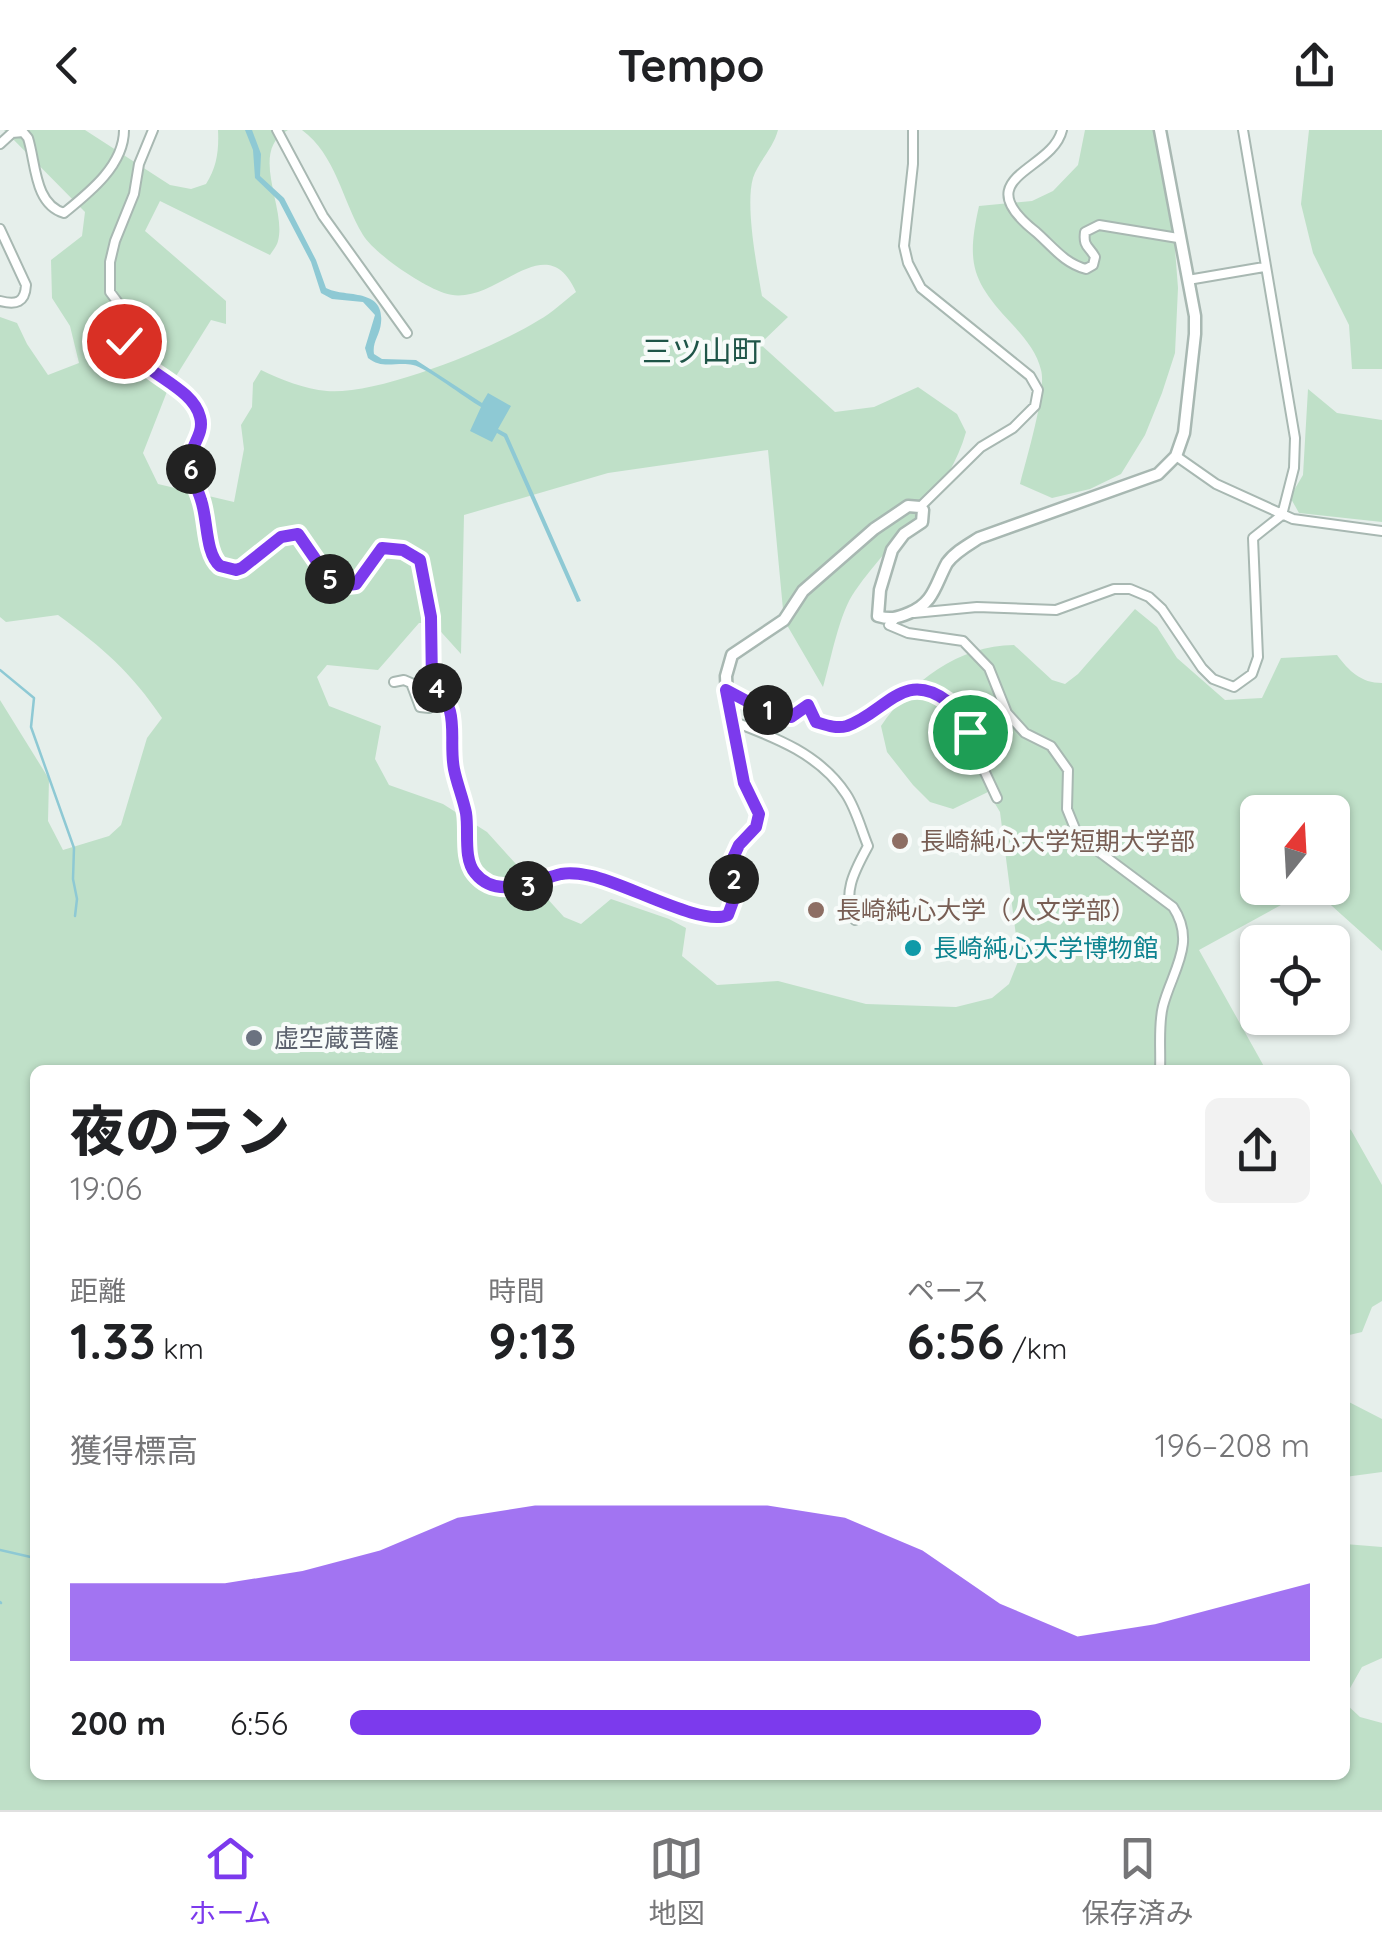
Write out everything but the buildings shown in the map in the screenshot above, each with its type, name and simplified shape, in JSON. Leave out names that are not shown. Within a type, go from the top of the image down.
[{"type":"street","points":[[0,144],[12,133],[22,132],[28,138],[43,195],[52,207],[64,213],[116,162],[123,148],[124,130]]},
{"type":"street","points":[[153,130],[138,164],[134,194],[115,241],[110,292],[122,308],[124,341],[131,357],[184,394],[199,412],[200,434],[189,462],[209,528],[213,560],[236,570],[281,537],[298,534],[327,576],[339,586],[349,587],[356,584],[382,548],[414,554],[420,560],[428,591],[432,685],[429,708],[420,708],[412,683],[394,682]]},
{"type":"street","points":[[277,130],[323,216],[407,333]]},
{"type":"street","points":[[432,685],[453,714],[453,764],[466,811],[470,863],[476,874],[494,884],[526,886],[577,873],[620,882],[695,916],[721,918],[734,906],[736,851],[756,827],[759,814],[744,783],[726,690],[726,676],[735,651],[784,620],[803,590],[874,529],[908,506],[920,506],[981,447],[1025,418],[1036,406],[1038,396],[1030,376],[921,288],[908,264],[904,246],[914,164],[913,130]]},
{"type":"street","points":[[1062,130],[1059,142],[1014,178],[1010,198],[1017,218],[1072,265],[1086,269],[1093,265],[1095,257],[1085,248],[1084,241],[1085,232],[1091,227],[1178,238]]},
{"type":"street","points":[[920,506],[924,517],[896,542],[880,590],[878,616],[895,618],[930,600],[948,562],[970,543],[1158,474],[1176,456],[1184,433],[1195,334],[1160,130]]},
{"type":"street","points":[[909,613],[977,607],[1056,610],[1114,589],[1130,589],[1149,597],[1162,609],[1213,678],[1234,687],[1252,674],[1258,657],[1253,538],[1282,515],[1294,468],[1295,438],[1242,130]]},
{"type":"street","points":[[0,229],[26,285],[26,295],[20,301],[0,301]]},
{"type":"street","points":[[1188,280],[1264,267]]},
{"type":"street","points":[[1176,456],[1216,484],[1282,515],[1382,531]]},
{"type":"street","points":[[895,618],[890,626],[908,633],[962,641],[989,668],[1007,713],[1025,733],[1051,746],[1068,770],[1067,808],[1078,836],[1172,907],[1182,921],[1180,968],[1163,1006],[1160,1065]]},
{"type":"street","points":[[726,690],[756,706],[791,717],[808,705],[816,722],[836,728],[866,716],[906,690],[924,689],[945,698],[969,723],[976,751],[997,798]]},
{"type":"street","points":[[732,721],[778,738],[814,760],[847,796],[868,846],[850,880],[850,911],[855,920]]},
{"type":"green space","points":[[4,130],[85,130],[170,185],[191,189],[206,184],[213,171],[218,130],[288,130],[276,139],[271,152],[279,228],[270,255],[160,201],[145,231],[226,301],[226,324],[211,320],[168,389],[143,453],[158,484],[234,502],[244,449],[241,425],[252,407],[253,383],[261,370],[318,390],[376,386],[436,368],[494,343],[544,317],[576,292],[563,273],[549,265],[534,266],[481,291],[463,295],[444,293],[423,283],[369,243],[331,165],[302,130],[778,130],[753,178],[751,220],[762,296],[788,317],[760,344],[835,412],[874,407],[918,387],[957,414],[966,432],[958,455],[933,497],[849,600],[823,687],[784,620],[768,450],[608,473],[464,515],[461,654],[433,623],[419,623],[378,670],[327,665],[317,677],[329,706],[381,726],[375,759],[389,785],[443,804],[487,832],[564,917],[581,924],[611,899],[669,919],[686,928],[682,956],[717,985],[778,981],[866,1004],[956,1007],[992,998],[1009,984],[1019,959],[1000,812],[988,792],[953,809],[930,802],[887,752],[881,726],[922,681],[974,651],[1014,645],[1052,680],[1065,684],[1135,609],[1157,627],[1177,658],[1225,700],[1262,698],[1281,658],[1337,655],[1356,675],[1382,683],[1382,951],[1331,905],[1350,905],[1350,795],[1240,795],[1240,905],[1281,905],[1199,950],[1240,1023],[1240,1035],[1246,1035],[1263,1065],[30,1065],[30,1780],[1350,1780],[1350,1708],[1360,1717],[1382,1723],[1382,1810],[0,1810],[0,700],[49,779],[48,821],[63,850],[109,836],[121,825],[147,738],[162,718],[115,661],[58,615],[6,622],[0,617],[0,317],[17,323],[48,375],[79,363],[70,326],[52,298],[51,260],[82,236],[85,212]]},
{"type":"green space","points":[[1085,130],[1166,130],[1178,288],[1175,353],[1145,435],[1121,474],[1090,489],[1052,498],[1020,484],[1041,393],[1039,363],[1030,345],[988,296],[976,271],[973,243],[979,206],[1032,201],[1053,191],[1078,165]]},
{"type":"green space","points":[[1309,130],[1382,130],[1382,369],[1352,369],[1349,325],[1313,253],[1301,204]]},
{"type":"green space","points":[[1308,389],[1337,413],[1382,420],[1382,522],[1299,513],[1290,497],[1303,475]]},
{"type":"green space","points":[[1350,1129],[1382,1185],[1382,1301],[1372,1307],[1362,1332],[1350,1335]]},
{"type":"green space","points":[[1350,1403],[1382,1419],[1382,1472],[1350,1476]]},
{"type":"green space","points":[[1350,1544],[1382,1547],[1382,1658],[1362,1667],[1350,1688]]},
{"type":"water","points":[[245,130],[252,130],[261,154],[260,176],[284,198],[326,288],[362,296],[377,304],[381,323],[374,354],[382,359],[416,360],[482,403],[488,393],[511,406],[498,429],[507,434],[581,601],[577,602],[504,437],[497,433],[492,442],[470,431],[481,407],[419,367],[379,364],[368,358],[365,348],[375,315],[363,302],[332,299],[321,293],[311,262],[279,201],[255,178],[253,150]]},
{"type":"waterway","points":[[0,670],[34,698],[31,727],[74,848],[75,916]]},
{"type":"waterway","points":[[0,1550],[30,1557]]},
{"type":"place","name":"長崎純心大学短期大学部","points":[[900,841]]},
{"type":"place","name":"長崎純心大学（人文学部）","points":[[816,910]]},
{"type":"place","name":"長崎純心大学博物館","points":[[913,948]]},
{"type":"place","name":"虚空蔵菩薩","points":[[254,1038]]},
{"type":"district","name":"三ツ山町","points":[[702,352]]},
{"type":"route","points":[[124,341],[131,357],[184,394],[199,412],[200,434],[189,462],[209,528],[209,550],[220,566],[242,568],[288,534],[298,534],[305,541],[327,576],[339,586],[356,584],[382,548],[403,550],[420,560],[431,617],[432,685],[453,714],[453,764],[466,811],[470,863],[484,880],[511,887],[526,886],[577,873],[620,882],[695,916],[728,915],[735,896],[733,858],[756,827],[759,814],[744,783],[726,690],[756,706],[791,717],[808,705],[816,722],[836,728],[866,716],[906,690],[924,689],[945,698],[963,714],[970,732]]}]
